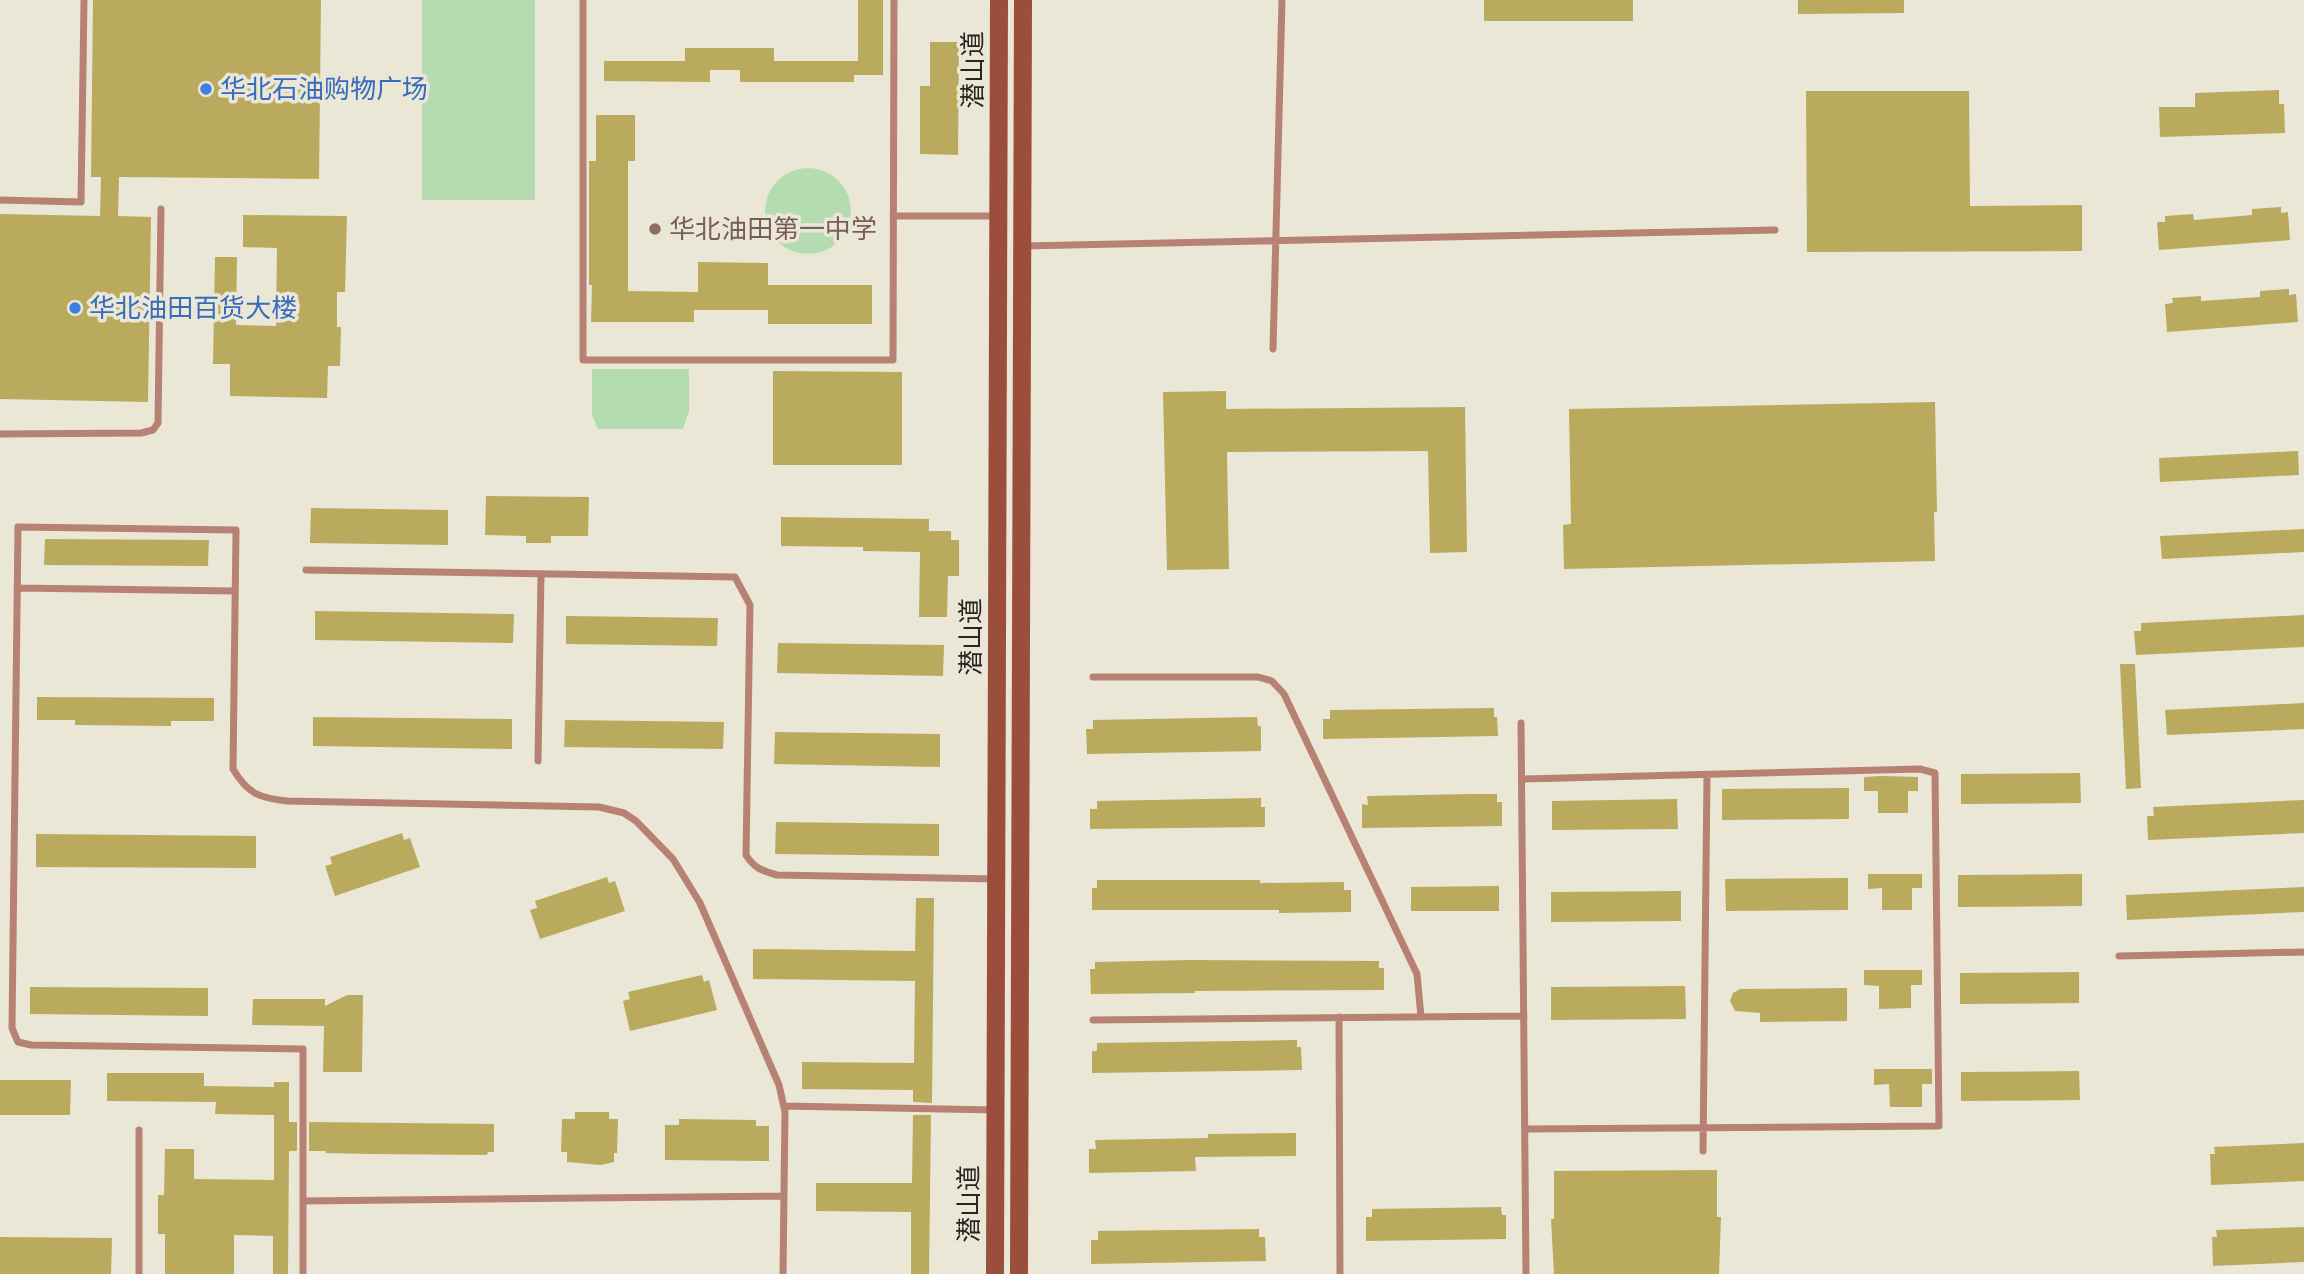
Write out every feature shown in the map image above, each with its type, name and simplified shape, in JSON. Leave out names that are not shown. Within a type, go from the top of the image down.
[{"type":"main road","name":"潜山道","points":[[995,1274],[999,0]]},
{"type":"main road","name":"潜山道","points":[[1019,1274],[1023,0]]},
{"type":"lane","points":[[0,200],[81,202],[84,0]]},
{"type":"lane","points":[[583,0],[583,360],[893,360],[894,0]]},
{"type":"lane","points":[[1273,349],[1282,0]]},
{"type":"lane","points":[[0,434],[142,433],[153,430],[158,423],[161,209]]},
{"type":"lane","points":[[893,216],[998,216]]},
{"type":"lane","points":[[1022,246],[1775,230]]},
{"type":"lane","points":[[303,1274],[303,1049],[31,1045],[19,1042],[12,1028],[18,527],[236,530],[233,769],[243,785],[256,795],[287,802],[599,807],[624,813],[636,821],[673,859],[700,903],[779,1085],[784,1106],[783,1274]]},
{"type":"lane","points":[[306,570],[735,577],[750,605],[746,855],[752,865],[777,875],[996,878]]},
{"type":"lane","points":[[538,761],[541,574]]},
{"type":"lane","points":[[17,588],[235,590]]},
{"type":"lane","points":[[1093,677],[1258,677],[1272,681],[1278,687],[1284,694],[1417,975],[1421,1017]]},
{"type":"lane","points":[[1521,723],[1527,1274]]},
{"type":"lane","points":[[1522,779],[1920,769],[1935,773],[1940,1126],[1525,1129]]},
{"type":"lane","points":[[1703,1151],[1707,775]]},
{"type":"lane","points":[[2119,956],[2304,952]]},
{"type":"lane","points":[[1093,1020],[1524,1016]]},
{"type":"lane","points":[[1339,1017],[1340,1274]]},
{"type":"lane","points":[[784,1106],[996,1110]]},
{"type":"lane","points":[[139,1130],[139,1274]]},
{"type":"lane","points":[[303,1201],[784,1196]]},
{"type":"green space","points":[[422,0],[535,0],[535,200],[422,200]]},
{"type":"green space","points":[[800,168],[816,168],[839,180],[848,194],[851,211],[848,228],[839,242],[816,254],[800,254],[784,247],[772,235],[765,219],[765,203],[772,187],[784,175]]},
{"type":"green space","points":[[592,369],[689,369],[689,411],[683,429],[598,429],[592,415]]},
{"type":"building","points":[[93,0],[321,0],[319,179],[119,177],[118,216],[151,217],[148,402],[0,399],[0,214],[100,216],[101,177],[91,177]]},
{"type":"building","points":[[858,0],[883,0],[883,75],[854,75],[854,82],[740,82],[740,70],[710,70],[710,82],[604,81],[604,61],[685,61],[685,48],[774,48],[774,61],[858,61]]},
{"type":"building","points":[[1484,0],[1633,0],[1633,21],[1484,21]]},
{"type":"building","points":[[1798,0],[1904,0],[1904,13],[1798,14]]},
{"type":"building","points":[[930,42],[959,42],[958,155],[920,154],[920,86],[930,86]]},
{"type":"building","points":[[2279,90],[2279,104],[2284,104],[2285,133],[2160,137],[2159,107],[2195,107],[2195,93]]},
{"type":"building","points":[[1806,91],[1969,91],[1970,206],[2082,205],[2082,251],[1807,252]]},
{"type":"building","points":[[596,115],[635,115],[635,161],[628,161],[628,291],[698,292],[698,262],[768,263],[768,285],[872,285],[872,324],[768,324],[768,310],[694,310],[694,322],[591,322],[589,161],[596,161]]},
{"type":"building","points":[[2281,207],[2281,213],[2288,212],[2290,240],[2159,250],[2157,222],[2165,222],[2165,216],[2193,214],[2194,220],[2252,215],[2252,209]]},
{"type":"building","points":[[243,215],[347,216],[345,292],[337,292],[337,327],[341,327],[340,366],[328,366],[327,398],[230,396],[230,364],[213,364],[215,257],[237,257],[236,325],[276,326],[277,248],[243,247]]},
{"type":"building","points":[[2289,289],[2289,295],[2296,294],[2298,322],[2167,332],[2165,304],[2173,303],[2172,298],[2201,296],[2201,301],[2260,297],[2260,291]]},
{"type":"building","points":[[773,371],[902,372],[902,465],[773,465]]},
{"type":"building","points":[[1226,391],[1226,409],[1465,407],[1467,552],[1430,553],[1428,451],[1227,452],[1229,569],[1167,570],[1163,392]]},
{"type":"building","points":[[1935,402],[1935,561],[1564,569],[1563,525],[1571,524],[1569,409]]},
{"type":"building","points":[[2298,451],[2299,475],[2160,482],[2159,458]]},
{"type":"building","points":[[486,496],[589,497],[588,536],[551,536],[551,543],[526,543],[526,536],[485,535]]},
{"type":"building","points":[[311,508],[448,510],[448,545],[310,543]]},
{"type":"building","points":[[781,517],[929,519],[929,531],[951,531],[951,540],[959,540],[959,576],[948,576],[947,617],[919,617],[920,552],[863,551],[863,547],[781,546]]},
{"type":"building","points":[[2304,529],[2304,552],[2162,559],[2160,536]]},
{"type":"building","points":[[45,539],[209,540],[208,566],[44,565]]},
{"type":"building","points":[[315,611],[514,614],[513,643],[315,640]]},
{"type":"building","points":[[2304,615],[2304,647],[2136,655],[2134,631],[2141,631],[2141,623]]},
{"type":"building","points":[[566,616],[718,618],[717,646],[566,644]]},
{"type":"building","points":[[778,643],[944,645],[943,676],[777,673]]},
{"type":"building","points":[[2120,664],[2135,664],[2141,788],[2126,789]]},
{"type":"building","points":[[37,697],[214,698],[214,721],[171,721],[171,726],[75,725],[75,720],[37,720]]},
{"type":"building","points":[[2304,703],[2304,729],[2167,735],[2165,710]]},
{"type":"building","points":[[1494,708],[1498,736],[1323,739],[1323,719],[1330,719],[1330,710]]},
{"type":"building","points":[[313,717],[512,719],[512,749],[313,746]]},
{"type":"building","points":[[1257,717],[1258,726],[1261,726],[1261,751],[1087,754],[1086,729],[1093,729],[1093,720]]},
{"type":"building","points":[[565,720],[724,722],[723,749],[564,747]]},
{"type":"building","points":[[775,732],[940,734],[940,767],[774,764]]},
{"type":"building","points":[[2080,773],[2081,803],[1961,804],[1961,774]]},
{"type":"building","points":[[1864,777],[1918,777],[1918,791],[1908,791],[1908,813],[1878,813],[1878,791],[1864,791]]},
{"type":"building","points":[[1849,788],[1849,819],[1722,820],[1722,789]]},
{"type":"building","points":[[1497,794],[1497,802],[1502,802],[1502,826],[1362,828],[1362,804],[1368,805],[1367,796]]},
{"type":"building","points":[[1261,798],[1261,807],[1265,807],[1265,827],[1090,829],[1090,809],[1097,809],[1097,801]]},
{"type":"building","points":[[1677,799],[1678,829],[1552,830],[1552,801]]},
{"type":"building","points":[[2304,800],[2304,833],[2148,840],[2147,816],[2154,816],[2153,807]]},
{"type":"building","points":[[776,822],[939,824],[939,856],[775,854]]},
{"type":"building","points":[[402,833],[404,840],[410,838],[420,867],[335,896],[325,866],[332,864],[330,857]]},
{"type":"building","points":[[36,834],[256,836],[256,868],[36,867]]},
{"type":"building","points":[[1868,874],[1922,874],[1922,888],[1912,888],[1912,910],[1882,910],[1882,888],[1868,889]]},
{"type":"building","points":[[2082,874],[2082,906],[1958,907],[1958,875]]},
{"type":"building","points":[[607,877],[609,883],[615,881],[625,911],[540,939],[530,910],[537,908],[535,901]]},
{"type":"building","points":[[1848,878],[1848,910],[1726,911],[1725,879]]},
{"type":"building","points":[[1097,880],[1344,882],[1344,890],[1351,890],[1351,912],[1092,910],[1092,888],[1097,888]]},
{"type":"building","points":[[1499,886],[1499,911],[1411,911],[1411,887]]},
{"type":"building","points":[[2304,887],[2304,912],[2127,920],[2126,895]]},
{"type":"building","points":[[1681,891],[1681,921],[1551,922],[1551,892]]},
{"type":"building","points":[[916,898],[934,898],[932,1103],[913,1102],[913,1090],[802,1089],[802,1062],[914,1063],[915,981],[753,979],[753,949],[915,951]]},
{"type":"building","points":[[1379,961],[1379,968],[1384,968],[1384,990],[1091,994],[1090,969],[1095,969],[1095,962]]},
{"type":"building","points":[[1864,970],[1922,970],[1922,985],[1911,985],[1911,1008],[1879,1009],[1879,986],[1864,985]]},
{"type":"building","points":[[2079,972],[2079,1003],[1960,1004],[1960,973]]},
{"type":"building","points":[[702,975],[704,982],[709,980],[717,1010],[630,1031],[623,1001],[630,999],[628,992]]},
{"type":"building","points":[[1685,986],[1686,1019],[1551,1020],[1551,987]]},
{"type":"building","points":[[30,987],[208,988],[208,1016],[30,1014]]},
{"type":"building","points":[[1847,988],[1847,1021],[1760,1022],[1760,1013],[1735,1011],[1730,1001],[1733,993],[1740,989]]},
{"type":"building","points":[[347,995],[363,995],[362,1072],[323,1072],[324,1026],[252,1025],[253,999],[325,999],[325,1006]]},
{"type":"building","points":[[1297,1040],[1297,1047],[1301,1047],[1302,1070],[1092,1073],[1092,1051],[1097,1051],[1097,1043]]},
{"type":"building","points":[[1874,1069],[1932,1069],[1932,1084],[1922,1084],[1922,1107],[1890,1107],[1889,1084],[1874,1085]]},
{"type":"building","points":[[2079,1071],[2080,1100],[1961,1101],[1961,1072]]},
{"type":"building","points":[[107,1073],[204,1073],[204,1086],[274,1087],[274,1082],[289,1082],[289,1122],[297,1122],[297,1151],[289,1151],[288,1274],[273,1274],[273,1236],[234,1235],[234,1274],[165,1274],[165,1234],[158,1234],[158,1195],[164,1195],[165,1149],[194,1149],[194,1179],[274,1180],[274,1115],[215,1114],[216,1102],[107,1101]]},
{"type":"building","points":[[0,1080],[71,1080],[70,1115],[0,1115]]},
{"type":"building","points":[[575,1112],[609,1112],[609,1119],[618,1119],[617,1153],[614,1153],[614,1162],[601,1165],[567,1162],[567,1152],[561,1152],[562,1119],[575,1119]]},
{"type":"building","points":[[913,1115],[931,1115],[929,1274],[911,1274],[911,1212],[816,1211],[816,1183],[912,1183]]},
{"type":"building","points":[[679,1119],[756,1120],[756,1126],[769,1126],[769,1161],[665,1160],[665,1125],[679,1125]]},
{"type":"building","points":[[309,1122],[494,1124],[494,1152],[488,1152],[487,1155],[309,1151]]},
{"type":"building","points":[[1296,1133],[1296,1156],[1195,1157],[1196,1171],[1089,1173],[1089,1149],[1096,1149],[1095,1140]]},
{"type":"building","points":[[2304,1143],[2304,1181],[2211,1185],[2210,1154],[2215,1154],[2214,1147]]},
{"type":"building","points":[[1717,1170],[1717,1217],[1721,1217],[1719,1274],[1554,1274],[1551,1219],[1554,1219],[1554,1171]]},
{"type":"building","points":[[1501,1207],[1502,1215],[1506,1215],[1506,1239],[1366,1241],[1366,1217],[1372,1217],[1372,1209]]},
{"type":"building","points":[[2304,1227],[2304,1262],[2213,1266],[2212,1237],[2217,1237],[2216,1230]]},
{"type":"building","points":[[1259,1229],[1259,1237],[1265,1237],[1266,1261],[1091,1264],[1091,1240],[1098,1240],[1098,1231]]},
{"type":"building","points":[[0,1237],[112,1238],[111,1274],[0,1274]]},
{"type":"place","name":"华北石油购物广场","points":[[206,89]]},
{"type":"place","name":"华北油田第一中学","points":[[655,229]]},
{"type":"place","name":"华北油田百货大楼","points":[[75,308]]}]
